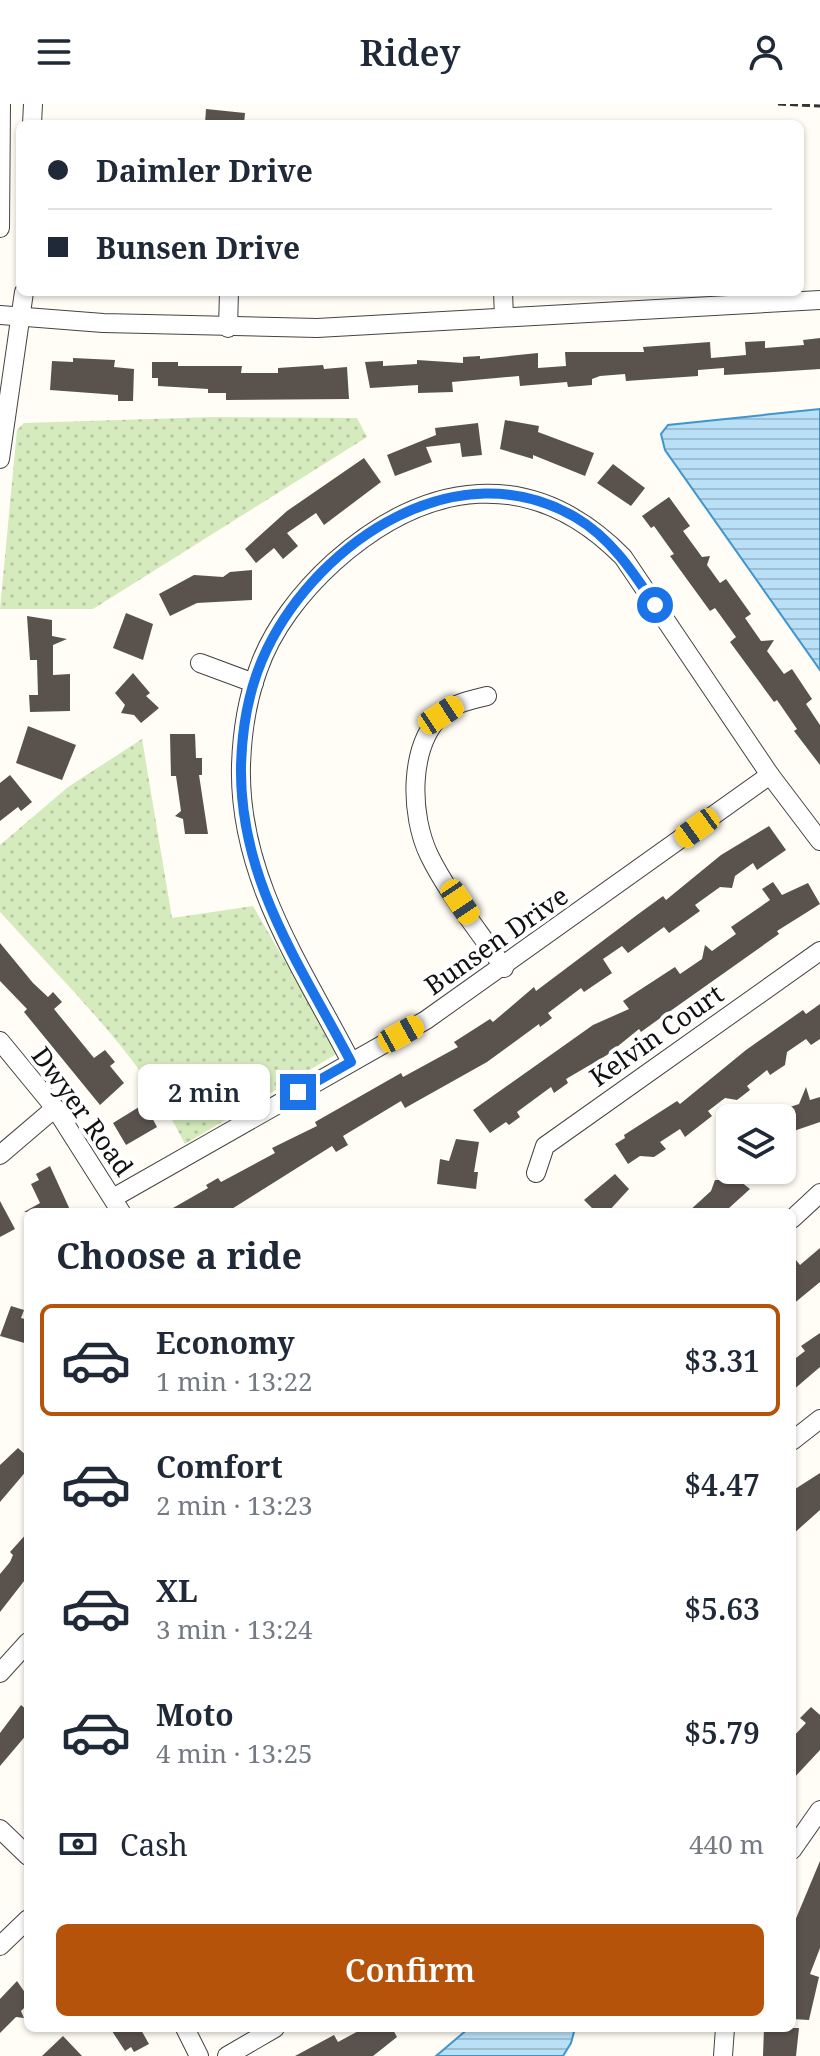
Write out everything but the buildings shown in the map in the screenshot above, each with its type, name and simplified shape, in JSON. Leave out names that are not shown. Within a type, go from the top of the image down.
[{"type":"street","points":[[0,228],[1,104]]},
{"type":"street","points":[[0,459],[24,296]]},
{"type":"street","points":[[228,328],[229,296]]},
{"type":"street","points":[[503,296],[504,317]]},
{"type":"street","points":[[0,315],[228,328],[317,328],[775,297],[820,300]]},
{"type":"street","points":[[351,1062],[274,920],[254,869],[242,801],[241,767],[254,683],[281,624],[311,585],[360,539],[382,523],[433,501],[459,495],[531,498],[577,518],[623,557],[770,775],[820,841]]},
{"type":"street","points":[[200,663],[254,683]]},
{"type":"street","points":[[487,696],[456,705],[441,715],[422,753],[416,797],[419,824],[431,858],[504,968]]},
{"type":"street","name":"Bunsen Drive","points":[[117,1205],[351,1062],[426,1020],[504,968],[770,775]]},
{"type":"street","name":"Kelvin Court","points":[[536,1173],[545,1146],[820,951]]},
{"type":"street","name":"Dwyer Road","points":[[0,1041],[55,1108],[117,1205]]},
{"type":"street","points":[[0,1155],[55,1108]]},
{"type":"street","points":[[796,1215],[820,1193]]},
{"type":"street","points":[[796,1438],[820,1419]]},
{"type":"street","points":[[0,1673],[24,1646]]},
{"type":"street","points":[[796,1844],[820,1810]]},
{"type":"street","points":[[0,1829],[24,1852]]},
{"type":"street","points":[[0,1946],[24,1923]]},
{"type":"street","points":[[187,2032],[199,2056]]},
{"type":"street","points":[[227,2056],[268,2032]]},
{"type":"street","points":[[723,2056],[725,2032]]},
{"type":"path","points":[[778,104],[820,106]]},
{"type":"green space","points":[[213,417],[357,418],[367,437],[93,609],[0,609],[17,430],[24,423]]},
{"type":"green space","points":[[142,739],[172,918],[253,906],[338,1053],[185,1144],[147,1080],[125,1051],[0,912],[0,845],[68,787]]},
{"type":"water","points":[[820,409],[820,670],[665,450],[661,434],[668,425]]},
{"type":"water","points":[[464,2032],[574,2032],[563,2056],[436,2056]]},
{"type":"route","points":[[298,1092],[351,1062],[274,920],[254,869],[248,840],[241,767],[248,707],[258,669],[281,624],[325,570],[382,523],[433,501],[486,493],[531,498],[577,518],[602,536],[623,557],[655,605]]}]
